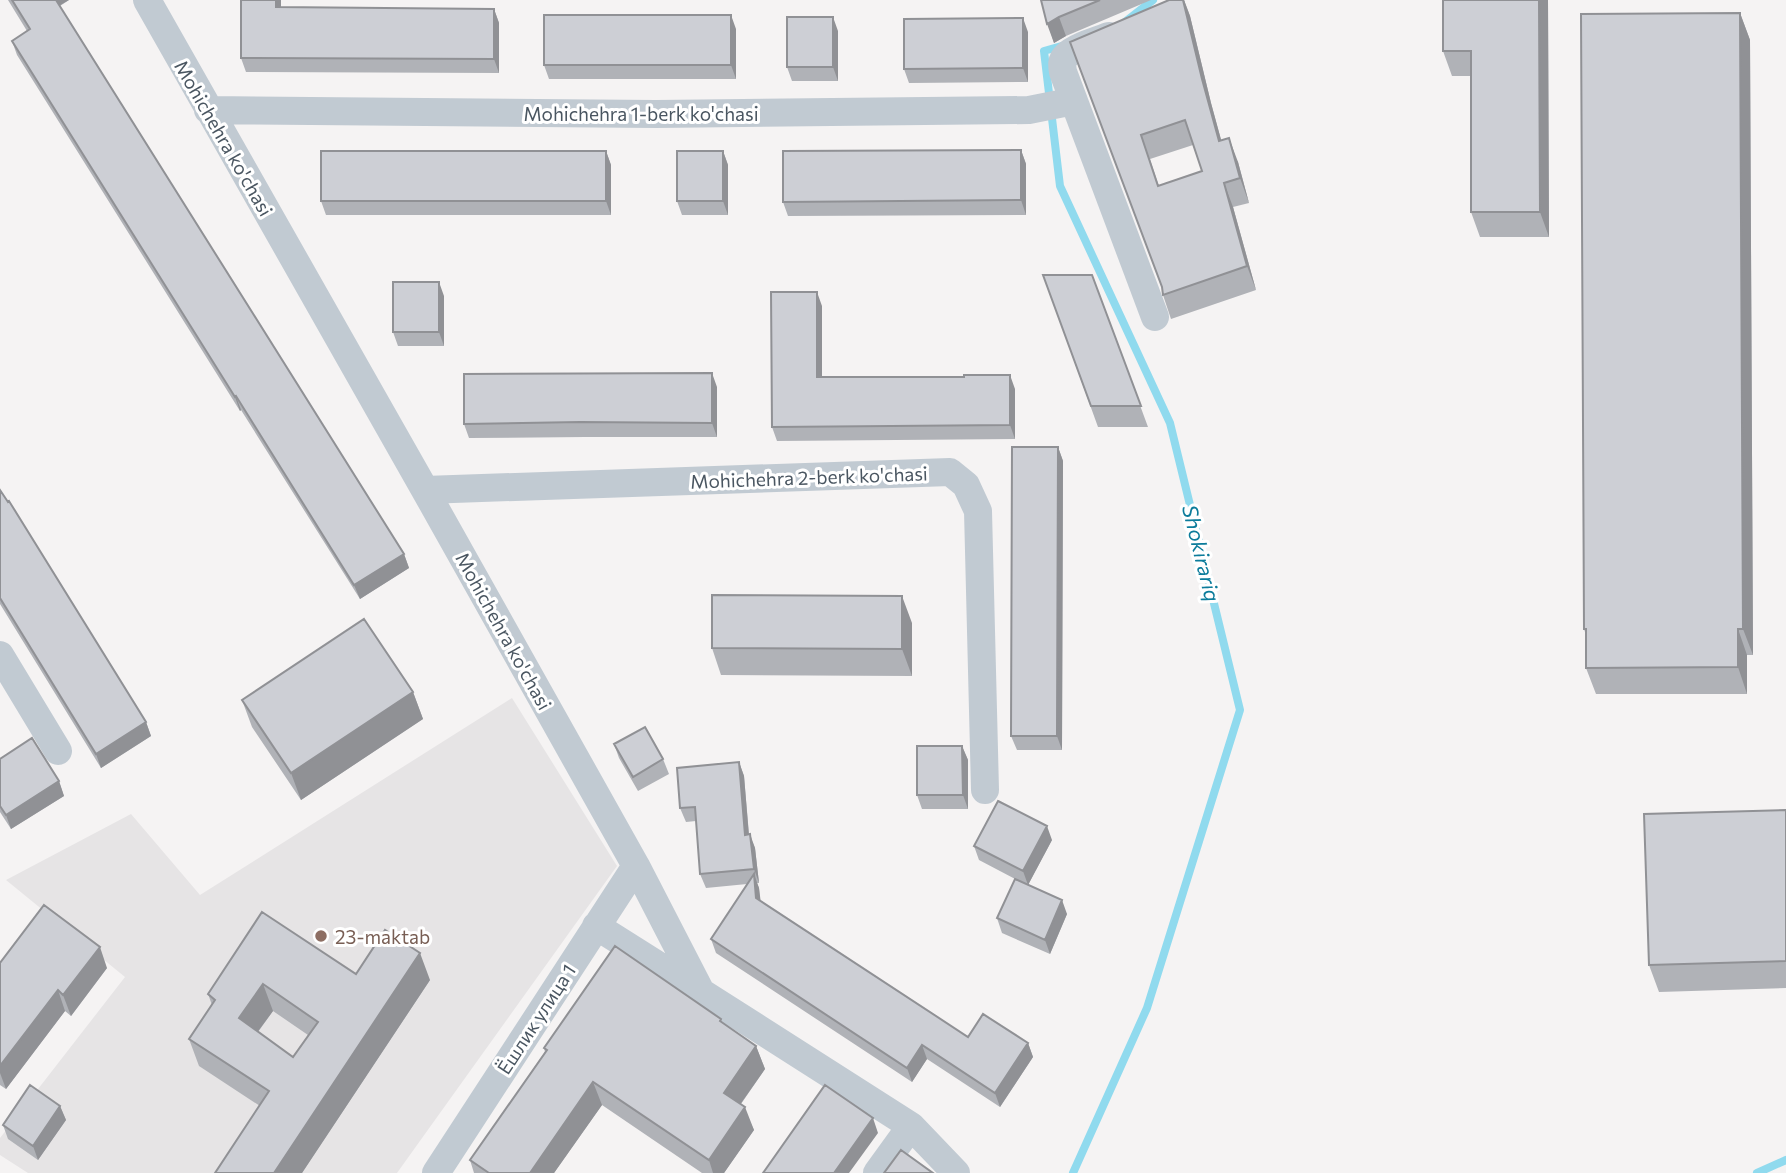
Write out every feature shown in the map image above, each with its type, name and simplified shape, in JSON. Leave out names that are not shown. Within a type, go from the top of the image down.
[{"type":"street","name":"Mohichehra ko'chasi","points":[[147,0],[636,866],[701,992]]},
{"type":"street","points":[[1133,25],[1072,51],[1064,57],[1061,64],[1155,317]]},
{"type":"street","name":"Mohichehra 1-berk ko'chasi","points":[[208,110],[670,114],[1029,110],[1073,101]]},
{"type":"street","name":"Mohichehra 2-berk ko'chasi","points":[[425,489],[950,472],[966,485],[978,511],[985,790]]},
{"type":"street","points":[[0,655],[58,751]]},
{"type":"street","name":"Ёшлик улица 1","points":[[436,1173],[636,866]]},
{"type":"street","points":[[596,926],[911,1126],[956,1173]]},
{"type":"street","points":[[877,1173],[911,1126]]},
{"type":"shaded area","name":"23-maktab","points":[[512,698],[617,866],[397,1173],[28,1173],[0,1155],[0,1138],[125,977],[6,880],[131,814],[200,895]]},
{"type":"building","points":[[12,0],[56,0],[404,554],[354,585],[12,41],[30,29]]},
{"type":"building","points":[[241,0],[276,0],[276,7],[494,9],[494,59],[241,58]]},
{"type":"building","points":[[1041,0],[1100,0],[1047,24]]},
{"type":"building","points":[[1169,0],[1183,0],[1219,141],[1229,138],[1240,178],[1224,183],[1247,266],[1163,295],[1070,42]],"holes":[[[1185,120],[1202,171],[1158,186],[1141,135]]]},
{"type":"building","points":[[1443,0],[1539,0],[1540,212],[1471,212],[1471,51],[1443,51]]},
{"type":"building","points":[[1740,13],[1743,629],[1738,629],[1738,667],[1586,668],[1581,14]]},
{"type":"building","points":[[544,15],[731,15],[731,65],[544,65]]},
{"type":"building","points":[[787,17],[833,17],[833,67],[787,67]]},
{"type":"building","points":[[1023,18],[1023,68],[904,69],[904,19]]},
{"type":"building","points":[[1021,150],[1021,200],[783,202],[783,151]]},
{"type":"building","points":[[321,151],[606,151],[606,201],[321,201]]},
{"type":"building","points":[[677,151],[723,151],[723,201],[677,201]]},
{"type":"building","points":[[1043,275],[1092,275],[1141,406],[1091,406]]},
{"type":"building","points":[[393,282],[439,282],[439,332],[393,332]]},
{"type":"building","points":[[771,292],[817,292],[817,377],[1010,375],[1010,425],[772,427]]},
{"type":"building","points":[[712,373],[712,423],[464,424],[464,374]]},
{"type":"building","points":[[1012,447],[1058,447],[1057,736],[1011,736]]},
{"type":"building","points":[[0,490],[146,722],[96,754],[0,598]]},
{"type":"building","points":[[712,595],[902,596],[902,649],[712,648]]},
{"type":"building","points":[[364,619],[413,692],[291,773],[242,700]]},
{"type":"building","points":[[645,727],[663,759],[633,777],[614,744]]},
{"type":"building","points":[[32,738],[59,781],[6,815],[0,806],[0,759]]},
{"type":"building","points":[[917,746],[962,746],[963,795],[917,795]]},
{"type":"building","points":[[739,762],[745,835],[750,834],[754,869],[700,874],[695,807],[680,808],[677,768]]},
{"type":"building","points":[[998,801],[1047,826],[1023,871],[974,846]]},
{"type":"building","points":[[1786,810],[1786,961],[1649,965],[1644,814]]},
{"type":"building","points":[[754,874],[756,898],[968,1037],[983,1014],[1028,1043],[995,1093],[922,1045],[907,1068],[711,939]]},
{"type":"building","points":[[1015,879],[1062,900],[1045,940],[997,918]]},
{"type":"building","points":[[44,905],[100,947],[63,995],[58,990],[0,1066],[0,963]]},
{"type":"building","points":[[262,912],[356,974],[385,930],[420,953],[274,1173],[215,1173],[269,1091],[189,1039],[215,1000],[208,994]],"holes":[[[263,984],[318,1022],[293,1057],[239,1018]]]},
{"type":"building","points":[[615,946],[756,1046],[724,1093],[745,1107],[709,1160],[593,1082],[530,1173],[489,1173],[470,1160]]},
{"type":"building","points":[[30,1085],[60,1106],[33,1146],[3,1125]]},
{"type":"building","points":[[825,1085],[873,1118],[834,1173],[763,1173]]},
{"type":"building","points":[[901,1150],[933,1173],[884,1173]]},
{"type":"waterway","name":"Shokirariq","points":[[1125,22],[1153,0]]},
{"type":"waterway","name":"Shokirariq","points":[[1065,45],[1044,51],[1060,186],[1170,423],[1240,710],[1147,1008],[1073,1173]]},
{"type":"waterway","points":[[1757,1173],[1786,1160]]},
{"type":"place","name":"23-maktab","points":[[321,936]]}]
